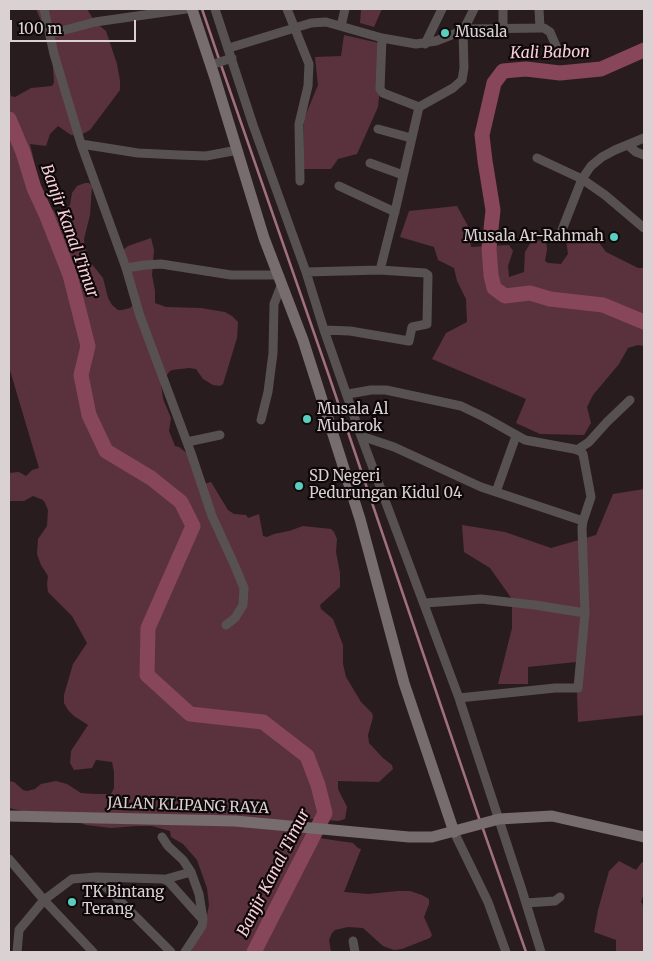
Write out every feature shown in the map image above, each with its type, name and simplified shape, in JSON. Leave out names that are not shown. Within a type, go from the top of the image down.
[{"type":"street","points":[[44,9],[54,54],[81,144],[126,268],[140,316],[187,442],[212,516],[244,588],[243,605],[235,618],[226,625]]},
{"type":"street","points":[[50,34],[95,22],[186,9]]},
{"type":"street","points":[[192,9],[253,125],[306,272],[361,436],[459,698],[496,820],[526,903],[541,952]]},
{"type":"street","points":[[215,9],[229,48]]},
{"type":"street","points":[[287,9],[309,64],[308,86],[299,124],[300,181]]},
{"type":"street","points":[[341,26],[345,9]]},
{"type":"street","points":[[425,44],[442,9]]},
{"type":"street","points":[[380,270],[419,108],[453,88],[462,80],[464,68],[464,30],[474,9]]},
{"type":"street","points":[[503,28],[504,9]]},
{"type":"street","points":[[539,9],[540,28]]},
{"type":"street","points":[[506,952],[404,683],[360,519],[303,340],[277,275],[216,78],[221,62],[229,48],[319,22],[326,22],[382,38],[425,44],[464,30],[540,28],[547,29],[550,32],[559,54]]},
{"type":"street","points":[[382,38],[380,89],[383,93],[419,108]]},
{"type":"street","points":[[378,129],[411,138]]},
{"type":"street","points":[[560,235],[582,179],[591,166],[602,157],[644,138]]},
{"type":"street","points":[[81,144],[138,153],[179,155],[206,156],[238,150]]},
{"type":"street","points":[[628,145],[636,152],[644,155]]},
{"type":"street","points":[[537,158],[582,179],[612,200],[644,228]]},
{"type":"street","points":[[370,163],[403,175]]},
{"type":"street","points":[[339,186],[395,212]]},
{"type":"street","points":[[126,268],[161,264],[231,275],[277,275]]},
{"type":"street","points":[[306,272],[380,270],[428,274],[428,323],[412,327],[409,341],[350,331],[324,330]]},
{"type":"street","points":[[261,420],[268,392],[274,304],[281,286]]},
{"type":"street","points":[[348,394],[371,390],[386,390],[461,406],[516,436],[538,443],[582,452],[591,497],[583,521],[582,546],[585,612],[578,688],[556,688],[459,698]]},
{"type":"street","points":[[577,450],[589,442],[630,400]]},
{"type":"street","points":[[187,442],[220,435]]},
{"type":"street","points":[[361,436],[394,447],[481,488],[583,521]]},
{"type":"street","points":[[496,492],[516,436]]},
{"type":"street","points":[[425,603],[482,599],[585,612]]},
{"type":"street","name":"JALAN KLIPANG RAYA","points":[[9,816],[235,821],[409,838],[432,837],[496,820],[552,816],[644,837]]},
{"type":"street","points":[[162,837],[191,872],[199,894],[203,921],[185,952]]},
{"type":"street","points":[[9,859],[44,900],[93,952]]},
{"type":"street","points":[[18,952],[20,930],[44,900],[72,879],[96,877],[166,879],[191,872]]},
{"type":"street","points":[[96,877],[172,952]]},
{"type":"street","points":[[166,879],[203,921]]},
{"type":"street","points":[[526,903],[556,901],[560,897]]},
{"type":"street","points":[[353,941],[356,952]]},
{"type":"shaded area","points":[[36,9],[87,9],[95,22],[106,31],[117,64],[120,90],[90,130],[79,136],[71,135],[58,126],[50,134],[46,146],[30,144],[45,200],[57,215],[70,205],[72,193],[77,186],[89,183],[92,186],[90,215],[84,239],[85,247],[91,263],[103,278],[108,298],[112,305],[118,310],[122,310],[133,305],[122,251],[128,246],[151,238],[154,250],[152,275],[155,303],[166,307],[201,308],[225,312],[238,322],[237,338],[223,384],[220,386],[213,385],[203,379],[196,369],[189,368],[172,370],[161,383],[163,399],[171,418],[169,431],[175,446],[188,454],[200,485],[211,482],[228,510],[234,514],[246,515],[248,518],[259,514],[263,536],[267,537],[303,526],[331,529],[337,539],[336,552],[340,573],[340,587],[320,605],[321,609],[333,619],[343,645],[343,664],[346,677],[361,702],[372,713],[373,717],[368,735],[369,743],[392,765],[393,769],[379,782],[338,781],[338,789],[347,807],[345,819],[338,821],[303,818],[302,826],[306,833],[312,837],[353,843],[361,849],[344,892],[368,894],[410,891],[429,899],[424,917],[432,935],[430,938],[402,949],[394,950],[383,946],[363,928],[348,927],[335,930],[332,933],[329,940],[331,952],[191,952],[207,915],[209,905],[207,888],[197,860],[183,844],[171,837],[170,831],[152,826],[111,828],[86,825],[78,822],[53,823],[9,808],[9,781],[14,782],[27,791],[35,789],[41,784],[56,781],[67,784],[81,793],[111,794],[114,788],[112,762],[96,760],[92,768],[74,770],[70,763],[71,751],[88,725],[68,710],[64,703],[64,695],[73,664],[87,643],[72,616],[48,592],[48,576],[37,554],[38,539],[47,526],[48,510],[43,500],[33,496],[24,501],[9,501],[9,473],[19,472],[26,476],[32,470],[39,468],[9,367],[9,85],[11,96],[15,97],[31,88],[52,86],[54,83],[52,52]]},
{"type":"shaded area","points":[[361,9],[382,9],[374,27],[360,23]]},
{"type":"shaded area","points":[[344,35],[379,43],[381,78],[378,107],[357,154],[338,159],[331,169],[304,169],[304,119],[318,85],[315,57],[341,56]]},
{"type":"shaded area","points":[[457,206],[468,226],[471,247],[509,245],[513,251],[508,266],[509,277],[524,272],[525,252],[534,240],[546,241],[545,261],[561,264],[568,254],[567,235],[571,234],[592,233],[606,252],[638,268],[644,268],[644,346],[638,345],[628,348],[619,364],[593,395],[587,407],[591,423],[584,435],[540,434],[516,423],[526,399],[432,359],[446,333],[467,322],[466,299],[457,281],[454,268],[438,260],[434,247],[400,237],[409,211]]},
{"type":"shaded area","points":[[644,489],[644,715],[578,722],[576,662],[528,667],[528,684],[498,684],[512,628],[512,599],[490,568],[464,552],[462,525],[505,532],[551,548],[596,535],[613,494]]},
{"type":"shaded area","points":[[619,861],[636,870],[642,862],[644,863],[644,893],[641,902],[644,907],[644,952],[616,952],[616,940],[594,932],[609,871]]},
{"type":"waterway","points":[[202,9],[219,59]]},
{"type":"waterway","name":"Kali Babon","points":[[644,50],[601,69],[560,73],[526,69],[503,71],[494,83],[482,135],[493,210],[489,248],[494,288],[505,296],[530,293],[550,299],[603,305],[644,322]]},
{"type":"waterway","points":[[221,65],[480,821]]},
{"type":"waterway","name":"Banjir Kanal Timur","points":[[9,119],[23,152],[34,188],[70,275],[88,346],[81,375],[89,415],[106,451],[151,478],[181,502],[193,526],[148,628],[147,675],[190,714],[263,722],[307,756],[318,785],[325,813],[254,952]]},
{"type":"waterway","points":[[482,826],[526,952]]},
{"type":"place","name":"Musala","points":[[445,33]]},
{"type":"place","name":"Musala Ar-Rahmah","points":[[614,237]]},
{"type":"place","name":"Musala Al Mubarok","points":[[307,419]]},
{"type":"place","name":"SD Negeri Pedurungan Kidul 04","points":[[299,486]]},
{"type":"place","name":"TK Bintang Terang","points":[[72,902]]}]
